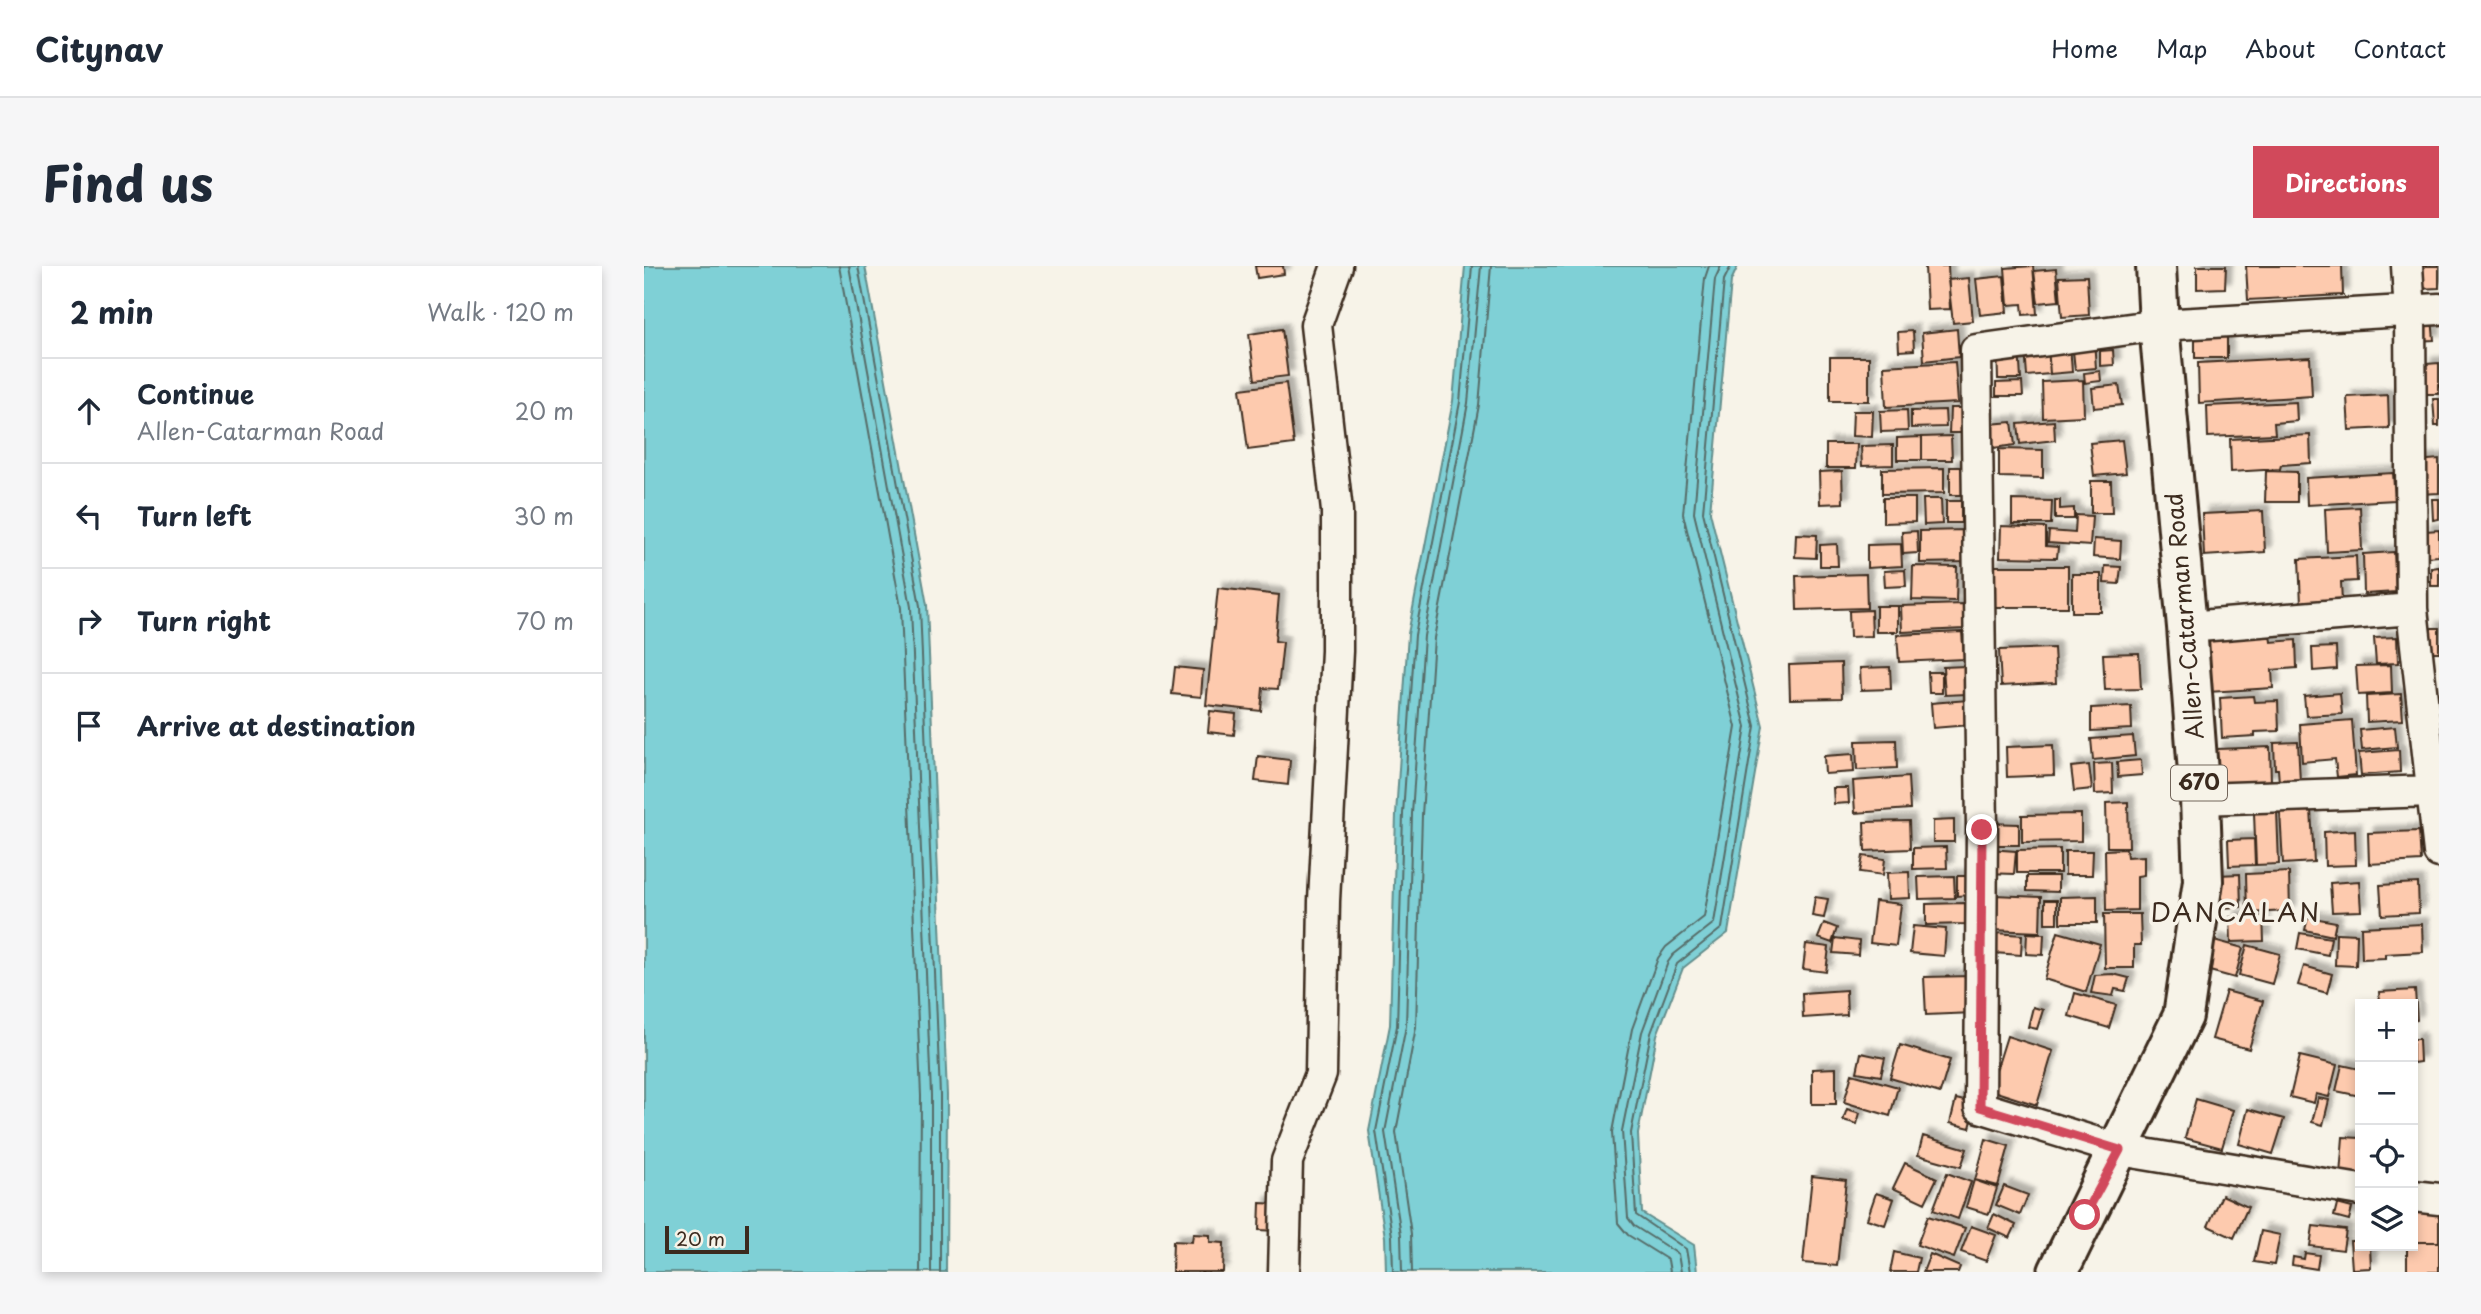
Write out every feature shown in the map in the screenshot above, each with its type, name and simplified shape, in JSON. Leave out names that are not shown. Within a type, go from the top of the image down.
[{"type":"main road","name":"Allen-Catarman Road","points":[[2058,1272],[2120,1150],[2183,1016],[2203,881],[2200,799],[2187,627],[2156,266]]},
{"type":"street","points":[[1284,1272],[1287,1161],[1321,1074],[1324,901],[1336,651],[1337,511],[1316,326],[1337,266]]},
{"type":"street","points":[[2407,266],[2410,313],[2412,609],[2439,852]]},
{"type":"street","points":[[2355,1189],[2120,1150],[1980,1107],[1982,816],[1976,350],[2159,325],[2410,313],[2439,309]]},
{"type":"street","points":[[2187,627],[2412,609]]},
{"type":"street","points":[[2200,799],[2432,791]]},
{"type":"street","points":[[2418,1197],[2439,1199]]},
{"type":"water","points":[[644,266],[865,266],[927,605],[947,1095],[946,1272],[644,1272]]},
{"type":"water","points":[[1465,266],[1738,266],[1731,281],[1710,512],[1763,726],[1728,933],[1683,968],[1657,1035],[1638,1134],[1642,1213],[1694,1245],[1697,1272],[1386,1272],[1385,1237],[1369,1131],[1390,1025],[1396,814],[1408,634],[1453,401]]},
{"type":"building","points":[[1255,266],[1283,266],[1284,274],[1257,278]]},
{"type":"building","points":[[1925,266],[1948,266],[1950,309],[1927,310]]},
{"type":"building","points":[[2033,266],[2037,314],[2023,315],[2022,304],[2008,305],[2005,268]]},
{"type":"building","points":[[2197,266],[2226,266],[2225,288],[2197,289]]},
{"type":"building","points":[[2246,266],[2342,266],[2343,295],[2248,300]]},
{"type":"building","points":[[2416,266],[2439,266],[2439,288],[2417,289]]},
{"type":"building","points":[[2056,269],[2059,301],[2038,303],[2034,271]]},
{"type":"building","points":[[2004,276],[2007,312],[1980,315],[1976,279]]},
{"type":"building","points":[[2087,276],[2089,315],[2062,317],[2059,277]]},
{"type":"building","points":[[1969,278],[1973,321],[1953,323],[1948,280]]},
{"type":"building","points":[[2432,318],[2434,340],[2415,341],[2414,319]]},
{"type":"building","points":[[1282,329],[1288,376],[1255,380],[1249,334]]},
{"type":"building","points":[[1957,329],[1959,357],[1924,361],[1922,333]]},
{"type":"building","points":[[2195,330],[2227,330],[2227,358],[2195,358]]},
{"type":"building","points":[[1913,331],[1914,350],[1899,351],[1898,332]]},
{"type":"building","points":[[2094,340],[2096,368],[2075,370],[2072,341]]},
{"type":"building","points":[[2070,345],[2072,372],[2050,374],[2048,346]]},
{"type":"building","points":[[2048,346],[2050,374],[2027,376],[2025,348]]},
{"type":"building","points":[[1997,348],[2019,348],[2021,379],[1998,379]]},
{"type":"building","points":[[2113,350],[2114,365],[2100,366],[2100,351]]},
{"type":"building","points":[[1830,357],[1869,357],[1869,401],[1830,401]]},
{"type":"building","points":[[2310,357],[2312,396],[2199,403],[2198,363]]},
{"type":"building","points":[[1955,362],[1958,403],[1886,407],[1884,366]]},
{"type":"building","points":[[2439,363],[2439,394],[2426,394],[2426,364]]},
{"type":"building","points":[[2100,371],[2101,381],[2085,383],[2084,373]]},
{"type":"building","points":[[2083,380],[2084,416],[2043,418],[2042,382]]},
{"type":"building","points":[[2022,382],[2023,396],[1996,396],[1996,383]]},
{"type":"building","points":[[1286,383],[1294,444],[1248,450],[1240,389]]},
{"type":"building","points":[[2119,385],[2122,405],[2094,408],[2092,388]]},
{"type":"building","points":[[2388,395],[2389,428],[2349,430],[2347,397]]},
{"type":"building","points":[[2433,399],[2439,399],[2439,426],[2435,426]]},
{"type":"building","points":[[2296,402],[2297,421],[2274,423],[2275,434],[2208,437],[2207,406]]},
{"type":"building","points":[[1950,408],[1966,408],[1966,433],[1949,433]]},
{"type":"building","points":[[1907,410],[1908,431],[1881,432],[1880,411]]},
{"type":"building","points":[[1945,410],[1946,427],[1911,428],[1911,411]]},
{"type":"building","points":[[1853,411],[1873,411],[1872,437],[1852,436]]},
{"type":"building","points":[[2054,421],[2055,440],[2020,444],[2018,424]]},
{"type":"building","points":[[2012,422],[2015,445],[1993,448],[1990,424]]},
{"type":"building","points":[[2310,435],[2311,463],[2281,465],[2280,469],[2231,472],[2230,439]]},
{"type":"building","points":[[1951,436],[1952,460],[1922,460],[1922,437]]},
{"type":"building","points":[[1922,437],[1922,460],[1897,460],[1897,438]]},
{"type":"building","points":[[2122,440],[2126,473],[2094,476],[2090,443]]},
{"type":"building","points":[[1826,444],[1857,444],[1856,468],[1826,468]]},
{"type":"building","points":[[1893,445],[1893,465],[1862,466],[1861,446]]},
{"type":"building","points":[[1999,449],[2043,450],[2043,478],[1999,477]]},
{"type":"building","points":[[2439,459],[2439,493],[2420,494],[2417,461]]},
{"type":"building","points":[[1950,467],[1969,467],[1969,495],[1950,495]]},
{"type":"building","points":[[1944,468],[1944,493],[1882,494],[1882,469]]},
{"type":"building","points":[[1842,471],[1843,503],[1820,504],[1819,472]]},
{"type":"building","points":[[2266,471],[2297,472],[2297,502],[2265,502]]},
{"type":"building","points":[[2393,473],[2395,500],[2307,505],[2306,478]]},
{"type":"building","points":[[2091,481],[2111,481],[2112,513],[2091,513]]},
{"type":"building","points":[[1883,498],[1915,498],[1915,522],[1883,523]]},
{"type":"building","points":[[1923,499],[1941,499],[1942,524],[1924,525]]},
{"type":"building","points":[[2432,499],[2439,499],[2439,519],[2433,520]]},
{"type":"building","points":[[2012,500],[2052,501],[2051,524],[2012,524]]},
{"type":"building","points":[[2055,500],[2060,500],[2060,509],[2074,508],[2074,519],[2055,519]]},
{"type":"building","points":[[1946,501],[1961,501],[1961,523],[1946,523]]},
{"type":"building","points":[[2360,507],[2362,550],[2327,552],[2325,509]]},
{"type":"building","points":[[2263,511],[2265,552],[2204,556],[2202,514]]},
{"type":"building","points":[[2076,515],[2092,516],[2090,546],[2048,543],[2049,531],[2075,533]]},
{"type":"building","points":[[2001,526],[2046,528],[2046,546],[2058,547],[2057,558],[2000,557]]},
{"type":"building","points":[[1966,530],[1967,562],[1920,563],[1920,531]]},
{"type":"building","points":[[2439,530],[2439,556],[2427,557],[2425,531]]},
{"type":"building","points":[[1917,531],[1918,553],[1903,554],[1902,532]]},
{"type":"building","points":[[1796,534],[1817,535],[1816,558],[1795,557]]},
{"type":"building","points":[[2094,539],[2121,541],[2120,559],[2093,557]]},
{"type":"building","points":[[1837,544],[1838,566],[1820,566],[1820,545]]},
{"type":"building","points":[[1901,544],[1902,566],[1867,568],[1867,545]]},
{"type":"building","points":[[2394,552],[2396,592],[2364,594],[2363,554]]},
{"type":"building","points":[[2356,556],[2357,581],[2341,582],[2342,602],[2301,604],[2299,559]]},
{"type":"building","points":[[1913,566],[1957,567],[1956,601],[1912,600]]},
{"type":"building","points":[[1993,566],[2068,566],[2068,607],[1993,607]]},
{"type":"building","points":[[2105,566],[2121,567],[2119,584],[2104,583]]},
{"type":"building","points":[[2439,567],[2439,586],[2431,586],[2431,568]]},
{"type":"building","points":[[1905,570],[1906,586],[1885,587],[1884,571]]},
{"type":"building","points":[[1866,574],[1867,608],[1797,610],[1796,576]]},
{"type":"building","points":[[2072,574],[2101,574],[2101,612],[2072,612]]},
{"type":"building","points":[[1218,588],[1279,595],[1275,641],[1283,642],[1278,689],[1263,688],[1261,711],[1206,705]]},
{"type":"building","points":[[1963,604],[1964,629],[1902,632],[1901,606]]},
{"type":"building","points":[[1876,606],[1898,606],[1898,632],[1876,632]]},
{"type":"building","points":[[1871,610],[1872,636],[1850,637],[1849,611]]},
{"type":"building","points":[[2431,628],[2439,628],[2439,652],[2431,652]]},
{"type":"building","points":[[1962,632],[1964,659],[1899,662],[1897,635]]},
{"type":"building","points":[[2270,635],[2271,642],[2296,640],[2297,668],[2272,670],[2273,688],[2208,692],[2204,639]]},
{"type":"building","points":[[2397,637],[2398,663],[2376,664],[2374,638]]},
{"type":"building","points":[[2336,647],[2337,669],[2313,671],[2312,648]]},
{"type":"building","points":[[2054,648],[2056,683],[2001,686],[1999,650]]},
{"type":"building","points":[[2139,653],[2141,689],[2105,690],[2103,654]]},
{"type":"building","points":[[1841,663],[1842,698],[1790,699],[1789,665]]},
{"type":"building","points":[[2391,665],[2392,693],[2358,695],[2356,666]]},
{"type":"building","points":[[1966,666],[1968,694],[1945,695],[1943,667]]},
{"type":"building","points":[[1175,667],[1203,670],[1201,697],[1172,694]]},
{"type":"building","points":[[1890,667],[1891,689],[1861,690],[1860,668]]},
{"type":"building","points":[[1928,672],[1942,672],[1942,693],[1929,693]]},
{"type":"building","points":[[2340,693],[2342,714],[2306,716],[2304,696]]},
{"type":"building","points":[[2401,694],[2403,720],[2367,722],[2366,696]]},
{"type":"building","points":[[2253,696],[2254,702],[2278,701],[2279,731],[2222,738],[2220,698]]},
{"type":"building","points":[[1968,700],[1969,725],[1933,728],[1931,703]]},
{"type":"building","points":[[2131,706],[2132,729],[2091,731],[2091,708]]},
{"type":"building","points":[[1210,711],[1236,714],[1234,735],[1208,732]]},
{"type":"building","points":[[2352,720],[2356,775],[2337,777],[2335,759],[2302,762],[2300,724]]},
{"type":"building","points":[[2395,727],[2397,747],[2362,750],[2360,730]]},
{"type":"building","points":[[2133,736],[2135,756],[2093,760],[2091,739]]},
{"type":"building","points":[[1896,740],[1897,768],[1857,770],[1856,741]]},
{"type":"building","points":[[2298,742],[2300,782],[2279,783],[2278,769],[2275,769],[2274,743]]},
{"type":"building","points":[[2053,745],[2054,775],[2007,777],[2006,747]]},
{"type":"building","points":[[2270,747],[2271,781],[2218,783],[2217,749]]},
{"type":"building","points":[[2399,750],[2400,772],[2361,775],[2359,753]]},
{"type":"building","points":[[1853,754],[1854,772],[1825,774],[1824,756]]},
{"type":"building","points":[[1258,756],[1290,760],[1288,785],[1255,781]]},
{"type":"building","points":[[2141,760],[2142,775],[2118,777],[2117,762]]},
{"type":"building","points":[[2112,763],[2113,793],[2095,794],[2094,764]]},
{"type":"building","points":[[2089,765],[2092,789],[2074,791],[2071,767]]},
{"type":"building","points":[[1908,777],[1910,809],[1855,813],[1853,781]]},
{"type":"building","points":[[1833,788],[1848,788],[1849,803],[1834,804]]},
{"type":"building","points":[[2128,802],[2129,847],[2107,847],[2106,803]]},
{"type":"building","points":[[2311,809],[2314,862],[2283,864],[2280,811]]},
{"type":"building","points":[[2277,811],[2279,864],[2256,865],[2254,813]]},
{"type":"building","points":[[2081,814],[2081,841],[2022,842],[2022,815]]},
{"type":"building","points":[[1954,820],[1954,842],[1933,842],[1933,821]]},
{"type":"building","points":[[1909,821],[1910,849],[1865,851],[1864,822]]},
{"type":"building","points":[[1989,823],[2019,824],[2019,845],[1989,845]]},
{"type":"building","points":[[2355,830],[2356,865],[2325,866],[2324,832]]},
{"type":"building","points":[[2419,831],[2421,861],[2369,864],[2368,833]]},
{"type":"building","points":[[2254,839],[2255,865],[2229,866],[2228,840]]},
{"type":"building","points":[[1946,847],[1947,868],[1913,869],[1913,848]]},
{"type":"building","points":[[1988,849],[2016,851],[2014,874],[1986,873]]},
{"type":"building","points":[[2060,849],[2060,873],[2017,873],[2017,850]]},
{"type":"building","points":[[2126,849],[2127,857],[2144,856],[2144,875],[2137,876],[2137,910],[2106,911],[2105,850]]},
{"type":"building","points":[[2065,851],[2093,851],[2092,875],[2065,875]]},
{"type":"building","points":[[1863,856],[1885,859],[1883,875],[1860,872]]},
{"type":"building","points":[[1909,872],[1910,898],[1888,899],[1887,873]]},
{"type":"building","points":[[2289,872],[2290,911],[2247,913],[2246,874]]},
{"type":"building","points":[[2240,874],[2241,907],[2219,908],[2217,875]]},
{"type":"building","points":[[1954,876],[1955,898],[1919,899],[1918,877]]},
{"type":"building","points":[[1957,876],[1968,876],[1968,895],[1957,896]]},
{"type":"building","points":[[2027,876],[2058,876],[2058,892],[2027,891]]},
{"type":"building","points":[[2359,881],[2361,911],[2332,912],[2330,883]]},
{"type":"building","points":[[2418,883],[2419,913],[2382,915],[2380,885]]},
{"type":"building","points":[[1994,895],[2041,897],[2040,932],[1992,930]]},
{"type":"building","points":[[2097,896],[2097,923],[2060,923],[2060,897]]},
{"type":"building","points":[[1815,897],[1828,899],[1824,918],[1812,916]]},
{"type":"building","points":[[2045,900],[2057,900],[2057,923],[2045,923]]},
{"type":"building","points":[[1875,901],[1901,904],[1896,946],[1870,943]]},
{"type":"building","points":[[1965,903],[1966,924],[1926,925],[1926,904]]},
{"type":"building","points":[[2104,914],[2140,914],[2141,945],[2134,945],[2134,968],[2105,968]]},
{"type":"building","points":[[2263,916],[2264,941],[2231,942],[2230,917]]},
{"type":"building","points":[[2308,917],[2336,922],[2333,936],[2305,930]]},
{"type":"building","points":[[1824,923],[1837,928],[1832,943],[1818,938]]},
{"type":"building","points":[[2422,924],[2423,952],[2385,954],[2385,958],[2362,959],[2361,927]]},
{"type":"building","points":[[1913,926],[1946,929],[1944,956],[1910,953]]},
{"type":"building","points":[[2058,932],[2100,944],[2086,992],[2044,979]]},
{"type":"building","points":[[1995,933],[2022,935],[2021,955],[1994,953]]},
{"type":"building","points":[[2027,933],[2044,934],[2043,955],[2026,954]]},
{"type":"building","points":[[2300,933],[2331,938],[2328,955],[2297,949]]},
{"type":"building","points":[[2336,933],[2357,934],[2356,966],[2335,965]]},
{"type":"building","points":[[1835,938],[1859,941],[1858,955],[1833,953]]},
{"type":"building","points":[[2214,940],[2243,948],[2235,978],[2206,970]]},
{"type":"building","points":[[1806,944],[1829,947],[1826,972],[1803,969]]},
{"type":"building","points":[[2247,945],[2280,954],[2272,984],[2239,975]]},
{"type":"building","points":[[2304,966],[2332,974],[2327,993],[2298,985]]},
{"type":"building","points":[[2113,974],[2129,978],[2125,991],[2115,989],[2113,996],[2091,993],[2095,975]]},
{"type":"building","points":[[1972,976],[1974,1013],[1926,1015],[1924,977]]},
{"type":"building","points":[[1846,990],[1847,1015],[1803,1018],[1802,993]]},
{"type":"building","points":[[2415,990],[2416,999],[2380,999],[2379,992]]},
{"type":"building","points":[[2226,991],[2263,1001],[2249,1049],[2212,1039]]},
{"type":"building","points":[[2075,993],[2116,1005],[2109,1028],[2069,1016]]},
{"type":"building","points":[[2033,1007],[2043,1010],[2037,1029],[2028,1027]]},
{"type":"building","points":[[2007,1036],[2053,1051],[2037,1105],[1990,1090]]},
{"type":"building","points":[[2418,1039],[2419,1039],[2418,1062]]},
{"type":"building","points":[[1900,1045],[1950,1060],[1940,1093],[1890,1078]]},
{"type":"building","points":[[1861,1053],[1885,1058],[1881,1076],[1857,1072]]},
{"type":"building","points":[[2300,1056],[2337,1065],[2329,1097],[2316,1094],[2314,1103],[2290,1097]]},
{"type":"building","points":[[2342,1065],[2355,1068],[2355,1095],[2336,1091]]},
{"type":"building","points":[[1836,1068],[1836,1104],[1812,1104],[1812,1069]]},
{"type":"building","points":[[1852,1074],[1898,1087],[1890,1116],[1844,1102]]},
{"type":"building","points":[[2318,1098],[2329,1100],[2323,1125],[2312,1122]]},
{"type":"building","points":[[1956,1099],[1976,1104],[1970,1128],[1950,1123]]},
{"type":"building","points":[[2196,1099],[2233,1110],[2222,1148],[2185,1138]]},
{"type":"building","points":[[1847,1109],[1860,1113],[1857,1124],[1843,1120]]},
{"type":"building","points":[[2248,1109],[2284,1119],[2273,1154],[2239,1144]]},
{"type":"building","points":[[1923,1136],[1967,1149],[1961,1167],[1918,1155]]},
{"type":"building","points":[[2343,1137],[2355,1138],[2355,1176],[2340,1175]]},
{"type":"building","points":[[1986,1139],[2009,1146],[1998,1186],[1975,1180]]},
{"type":"building","points":[[1905,1163],[1937,1178],[1925,1203],[1893,1188]]},
{"type":"building","points":[[1947,1173],[1971,1182],[1958,1219],[1933,1210]]},
{"type":"building","points":[[1812,1176],[1846,1180],[1837,1266],[1803,1263]]},
{"type":"building","points":[[1974,1180],[1997,1188],[1989,1214],[1966,1207]]},
{"type":"building","points":[[2004,1186],[2028,1195],[2020,1215],[1996,1205]]},
{"type":"building","points":[[1876,1193],[1894,1199],[1885,1225],[1867,1219]]},
{"type":"building","points":[[2222,1195],[2248,1207],[2234,1238],[2208,1226]]},
{"type":"building","points":[[1260,1203],[1277,1204],[1276,1231],[1259,1230]]},
{"type":"building","points":[[2439,1203],[2439,1242],[2418,1242],[2418,1204]]},
{"type":"building","points":[[2337,1204],[2352,1208],[2349,1220],[2334,1216]]},
{"type":"building","points":[[1994,1214],[2016,1225],[2010,1238],[1988,1228]]},
{"type":"building","points":[[1928,1216],[1965,1228],[1954,1258],[1917,1245]]},
{"type":"building","points":[[1971,1226],[1996,1235],[1986,1261],[1961,1252]]},
{"type":"building","points":[[2313,1226],[2346,1230],[2343,1250],[2310,1246]]},
{"type":"building","points":[[2261,1231],[2280,1235],[2274,1265],[2254,1262]]},
{"type":"building","points":[[1193,1234],[1210,1235],[1210,1242],[1224,1243],[1223,1272],[1172,1272],[1173,1241],[1192,1242]]},
{"type":"building","points":[[2350,1241],[2355,1241],[2355,1251],[2370,1251],[2371,1268],[2352,1269]]},
{"type":"building","points":[[2418,1242],[2439,1242],[2439,1272],[2407,1272],[2407,1251],[2418,1251]]},
{"type":"building","points":[[1894,1252],[1919,1258],[1916,1272],[1890,1272]]},
{"type":"building","points":[[2305,1253],[2319,1255],[2317,1269],[2292,1265],[2293,1257],[2304,1259]]},
{"type":"building","points":[[1930,1254],[1960,1267],[1958,1272],[1923,1272]]},
{"type":"district","name":"DANCALAN","points":[[2236,913]]},
{"type":"route","points":[[1982,830],[1980,1107],[2120,1150],[2085,1215]]}]
